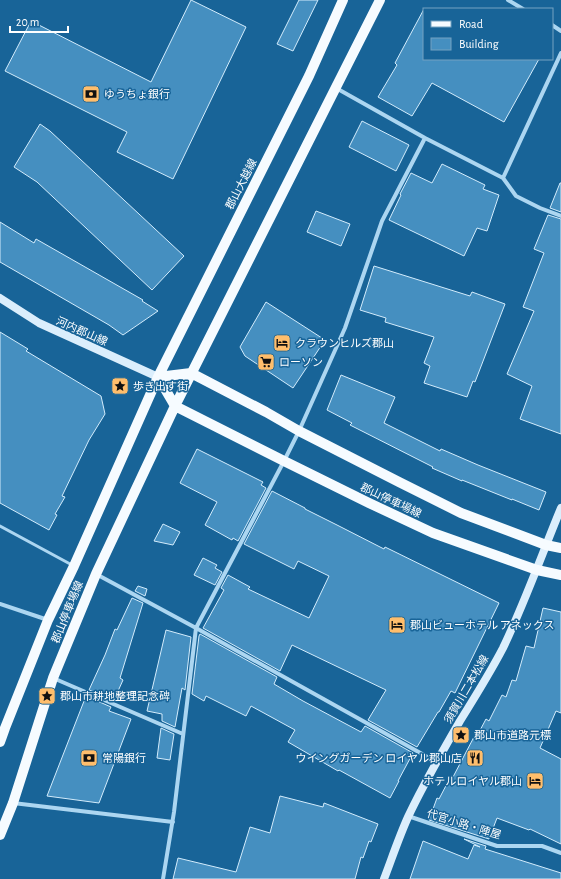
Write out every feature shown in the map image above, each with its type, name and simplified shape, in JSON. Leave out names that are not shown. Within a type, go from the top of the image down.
[{"type":"main road","name":"郡山大越線","points":[[158,377],[309,76],[343,0]]},
{"type":"main road","points":[[191,373],[380,0]]},
{"type":"main road","name":"河内郡山線","points":[[0,298],[39,323],[158,377]]},
{"type":"main road","points":[[175,406],[158,377],[191,373],[299,431],[461,513],[546,545],[561,548]]},
{"type":"main road","name":"郡山停車場線","points":[[0,835],[13,803],[53,678],[96,574],[191,373]]},
{"type":"main road","name":"郡山停車場線","points":[[0,742],[2,728],[48,620],[74,566],[158,377]]},
{"type":"main road","name":"郡山停車場線","points":[[175,406],[284,461],[433,533],[537,570],[561,575]]},
{"type":"main road","name":"須賀川二本松線","points":[[384,879],[394,848],[408,816],[436,763],[482,686],[503,647],[537,570],[561,508]]},
{"type":"street","points":[[508,0],[521,8]]},
{"type":"street","points":[[503,178],[561,53]]},
{"type":"street","points":[[336,88],[424,138],[503,178],[516,196],[540,208],[561,216]]},
{"type":"street","points":[[163,879],[172,822],[196,628],[299,431],[345,328],[382,221],[424,138]]},
{"type":"street","points":[[96,574],[196,628],[436,763]]},
{"type":"street","points":[[0,604],[48,620]]},
{"type":"street","points":[[53,678],[183,734]]},
{"type":"street","points":[[13,803],[172,822]]},
{"type":"street","name":"代官小路・陣屋","points":[[408,816],[497,846],[542,846],[561,854]]},
{"type":"lane","points":[[0,526],[74,566]]},
{"type":"building","name":"ゆうちょ銀行","points":[[191,0],[246,27],[173,179],[117,152],[127,132],[5,71],[31,21],[151,82]]},
{"type":"building","points":[[299,0],[318,0],[293,51],[277,44]]},
{"type":"building","points":[[423,11],[423,60],[538,60],[504,122],[432,83],[412,116],[378,97],[397,65],[395,63]]},
{"type":"building","points":[[362,121],[409,145],[396,171],[349,147]]},
{"type":"building","points":[[40,124],[50,131],[184,256],[152,290],[37,182],[14,167]]},
{"type":"building","points":[[442,164],[485,185],[483,189],[499,195],[487,231],[477,228],[464,256],[389,220],[411,173],[432,183]]},
{"type":"building","points":[[561,183],[561,212],[550,208]]},
{"type":"building","points":[[316,211],[350,224],[341,246],[307,232]]},
{"type":"building","points":[[548,215],[561,219],[561,434],[520,419],[532,386],[507,374],[534,311],[523,307],[544,253],[534,249]]},
{"type":"building","points":[[0,222],[34,243],[36,239],[143,300],[142,301],[158,311],[123,335],[109,325],[0,262]]},
{"type":"building","points":[[374,266],[470,296],[472,292],[505,304],[475,382],[473,381],[467,397],[424,383],[430,366],[424,363],[434,337],[385,322],[386,318],[360,310]]},
{"type":"building","name":"クラウンヒルズ郡山","points":[[266,302],[325,340],[293,388],[245,356],[240,347]]},
{"type":"building","points":[[0,332],[28,349],[26,351],[101,396],[105,414],[89,440],[62,496],[65,497],[55,514],[57,515],[49,530],[0,503]]},
{"type":"building","points":[[341,375],[395,397],[384,423],[440,451],[441,449],[546,492],[539,510],[432,468],[433,467],[350,425],[352,423],[327,410]]},
{"type":"building","points":[[197,449],[263,482],[261,485],[266,488],[238,541],[233,538],[232,540],[205,525],[217,502],[180,483]]},
{"type":"building","points":[[272,491],[384,549],[385,547],[499,603],[455,693],[451,691],[417,747],[368,720],[386,690],[292,645],[280,671],[203,628],[224,590],[221,588],[228,575],[250,587],[248,589],[309,618],[329,576],[298,561],[294,569],[244,544]]},
{"type":"building","points":[[163,524],[180,532],[173,545],[154,541]]},
{"type":"building","points":[[203,558],[217,565],[215,568],[222,572],[215,585],[194,575]]},
{"type":"building","points":[[138,586],[147,589],[145,596],[135,591]]},
{"type":"building","points":[[132,598],[143,603],[120,678],[123,680],[114,700],[89,690],[115,629],[117,630]]},
{"type":"building","points":[[543,608],[561,612],[561,713],[556,711],[540,748],[561,759],[561,844],[530,829],[529,830],[497,818],[489,839],[429,820],[437,798],[439,799],[451,776],[453,777],[475,735],[477,736],[486,719],[489,721],[502,695],[506,697],[512,680],[516,681],[526,646],[534,648]]},
{"type":"building","points":[[166,630],[191,637],[185,690],[182,688],[175,727],[162,721],[162,714],[147,711]]},
{"type":"building","points":[[200,634],[277,677],[274,684],[303,701],[361,732],[365,726],[413,753],[390,798],[339,770],[338,771],[288,742],[295,730],[251,706],[246,716],[206,696],[204,701],[192,694]]},
{"type":"building","name":"常陽銀行","points":[[86,696],[111,707],[109,711],[131,719],[99,803],[47,796]]},
{"type":"building","points":[[161,728],[174,734],[170,760],[157,758]]},
{"type":"building","points":[[280,796],[323,807],[324,803],[378,824],[371,842],[369,841],[363,858],[361,857],[355,879],[173,879],[178,858],[236,872],[250,827],[270,833]]},
{"type":"building","points":[[464,839],[486,846],[485,849],[561,873],[561,879],[410,879],[423,841],[468,859],[474,845],[480,847]]},
{"type":"place","name":"ゆうちょ銀行","points":[[91,94]]},
{"type":"place","name":"クラウンヒルズ郡山","points":[[282,343]]},
{"type":"place","name":"ローソン","points":[[266,362]]},
{"type":"place","name":"歩き出す街","points":[[120,386]]},
{"type":"place","name":"郡山ビューホテル アネックス","points":[[397,625]]},
{"type":"place","name":"郡山市耕地整理記念碑","points":[[47,696]]},
{"type":"place","name":"郡山市道路元標","points":[[461,735]]},
{"type":"place","name":"常陽銀行","points":[[89,758]]},
{"type":"place","name":"ウイングガーデン ロイヤル郡山店","points":[[475,758]]},
{"type":"place","name":"ホテルロイヤル郡山","points":[[535,781]]}]
